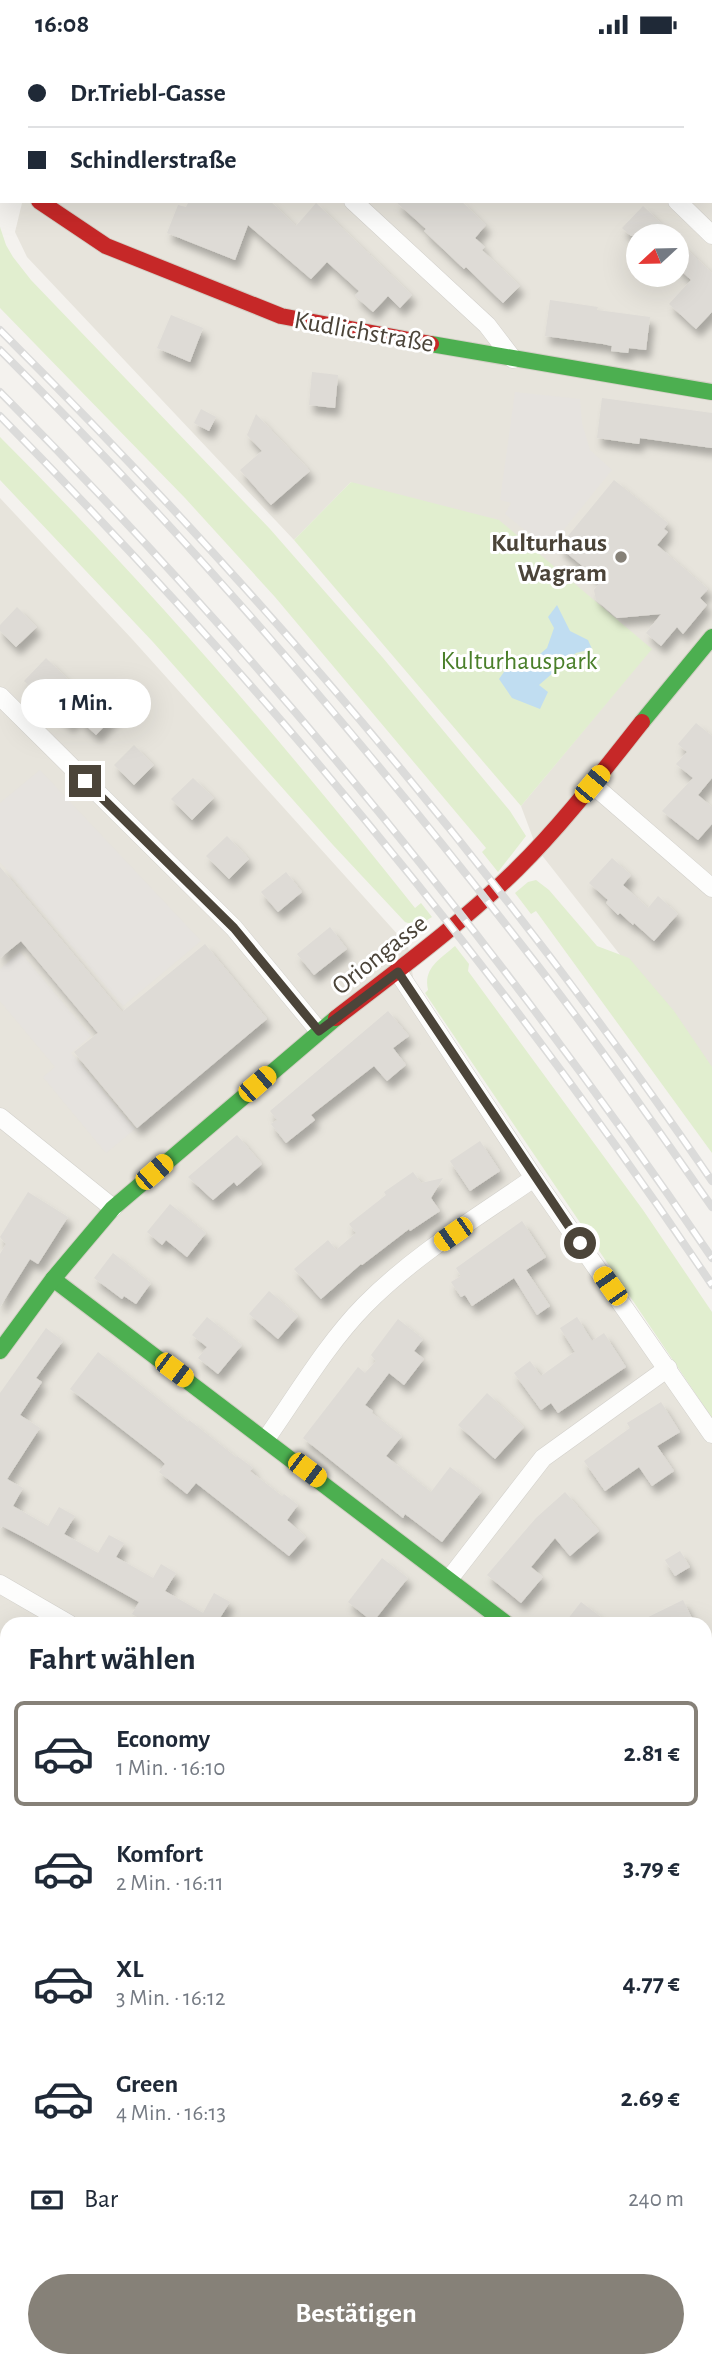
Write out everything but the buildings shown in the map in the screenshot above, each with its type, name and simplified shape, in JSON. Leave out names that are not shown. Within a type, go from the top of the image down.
[{"type":"street","name":"Kudlichstraße","points":[[42,203],[106,246],[281,316],[712,392]]},
{"type":"street","points":[[355,203],[487,325],[513,359]]},
{"type":"street","points":[[679,203],[712,235]]},
{"type":"street","name":"Oriongasse","points":[[0,1351],[53,1279],[113,1208],[319,1031],[434,943],[518,868],[592,784],[712,637]]},
{"type":"street","points":[[0,696],[234,928],[319,1031]]},
{"type":"street","points":[[592,784],[712,888]]},
{"type":"street","points":[[398,972],[534,1178],[712,1434]]},
{"type":"street","points":[[0,1117],[113,1208]]},
{"type":"street","points":[[266,1439],[335,1339],[363,1307],[398,1273],[534,1178]]},
{"type":"street","points":[[53,1279],[499,1617]]},
{"type":"street","points":[[450,1578],[543,1458],[668,1368]]},
{"type":"street","points":[[0,1584],[57,1617]]},
{"type":"shaded area","points":[[22,203],[712,203],[712,1072],[537,849],[521,806],[651,649],[351,482],[294,540],[27,257],[15,232]]},
{"type":"shaded area","points":[[515,392],[580,399],[582,423],[590,450],[612,470],[548,549],[505,514],[511,503],[500,500]]},
{"type":"shaded area","points":[[0,498],[132,639],[408,946],[420,1019],[712,1436],[712,1617],[0,1617]]},
{"type":"shaded area","points":[[40,770],[201,941],[123,1006],[0,862],[0,803]]},
{"type":"shaded area","points":[[20,952],[91,1036],[71,1053],[135,1129],[106,1153],[43,1077],[55,1067],[0,1001],[0,969]]},
{"type":"green space","points":[[0,227],[13,257],[31,280],[270,529],[383,658],[510,811],[526,836],[498,872],[482,852],[486,848],[275,597],[185,498],[0,308]]},
{"type":"green space","points":[[0,437],[109,550],[214,667],[316,786],[415,908],[421,903],[432,917],[419,924],[405,922],[153,642],[0,480]]},
{"type":"green space","name":"Kulturhauspark","points":[[351,482],[499,520],[652,649],[521,806],[294,540]]},
{"type":"green space","points":[[536,880],[549,890],[597,946],[629,958],[674,1011],[712,1067],[712,1153],[536,911],[531,914],[515,893],[528,882]]},
{"type":"green space","points":[[455,946],[469,964],[468,971],[643,1210],[712,1312],[712,1418],[425,993],[428,990],[430,970]]},
{"type":"water","points":[[557,605],[570,631],[588,640],[592,649],[576,653],[539,685],[548,692],[540,709],[512,698],[499,679],[515,656],[532,661],[547,648],[554,628],[548,617]]},
{"type":"railway","points":[[0,330],[192,530],[376,739],[549,956],[712,1181]]},
{"type":"railway","points":[[0,350],[139,493],[337,716],[463,870],[573,1012],[712,1207]]},
{"type":"railway","points":[[0,392],[193,596],[286,701],[376,809],[464,918],[549,1030],[712,1258]]},
{"type":"railway","points":[[0,416],[98,517],[193,621],[286,726],[376,834],[550,1055],[712,1285]]},
{"type":"traffic: fast","points":[[431,344],[712,392]]},
{"type":"traffic: fast","points":[[642,722],[712,637]]},
{"type":"traffic: fast","points":[[0,1351],[53,1279],[113,1208],[336,1018]]},
{"type":"traffic: fast","points":[[53,1279],[498,1617]]},
{"type":"traffic: jam","points":[[42,203],[106,246],[281,316],[431,344]]},
{"type":"traffic: jam","points":[[336,1018],[451,928],[517,869],[566,816],[642,722]]},
{"type":"place","name":"Kulturhaus Wagram","points":[[621,557]]},
{"type":"route","points":[[85,781],[234,928],[319,1031],[398,972],[580,1243]]}]
